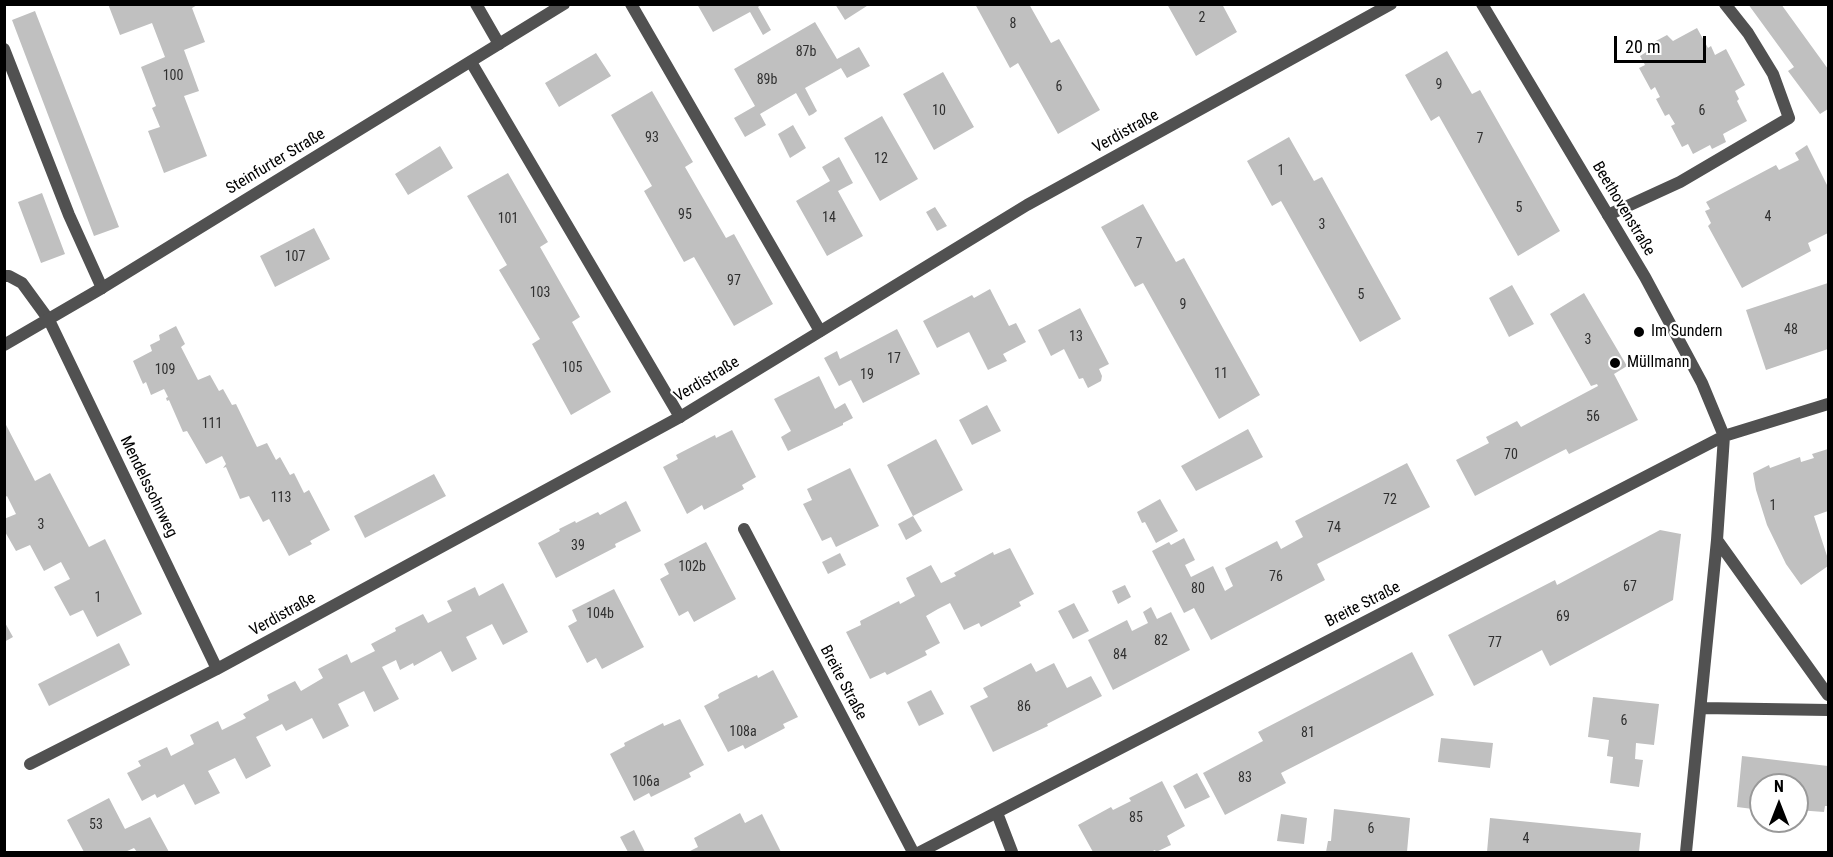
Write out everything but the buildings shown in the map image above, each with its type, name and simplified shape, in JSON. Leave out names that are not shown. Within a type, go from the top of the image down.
[{"type":"street","points":[[476,4],[499,44]]},
{"type":"street","name":"Steinfurter Straße","points":[[4,345],[102,288],[564,4]]},
{"type":"street","points":[[631,4],[820,331]]},
{"type":"street","name":"Verdistraße","points":[[30,764],[217,669],[680,417],[1027,204],[1391,4]]},
{"type":"street","name":"Beethovenstraße","points":[[1482,4],[1645,277],[1702,383],[1724,436]]},
{"type":"street","points":[[1608,215],[1680,182],[1789,118],[1773,74],[1748,33],[1725,4]]},
{"type":"street","points":[[4,49],[69,215],[102,288]]},
{"type":"street","points":[[471,62],[680,417]]},
{"type":"street","name":"Mendelssohnweg","points":[[4,276],[9,276],[22,283],[49,320],[217,669]]},
{"type":"street","name":"Breite Straße","points":[[920,852],[1724,436],[1828,404]]},
{"type":"street","points":[[1686,852],[1702,708],[1724,436]]},
{"type":"street","name":"Breite Straße","points":[[744,529],[913,852]]},
{"type":"street","points":[[1717,540],[1828,695]]},
{"type":"street","points":[[1702,708],[1828,710]]},
{"type":"street","points":[[997,813],[1012,852]]},
{"type":"place","name":"Im Sundern","points":[[1639,332]]},
{"type":"place","name":"Müllmann","points":[[1615,363]]}]
